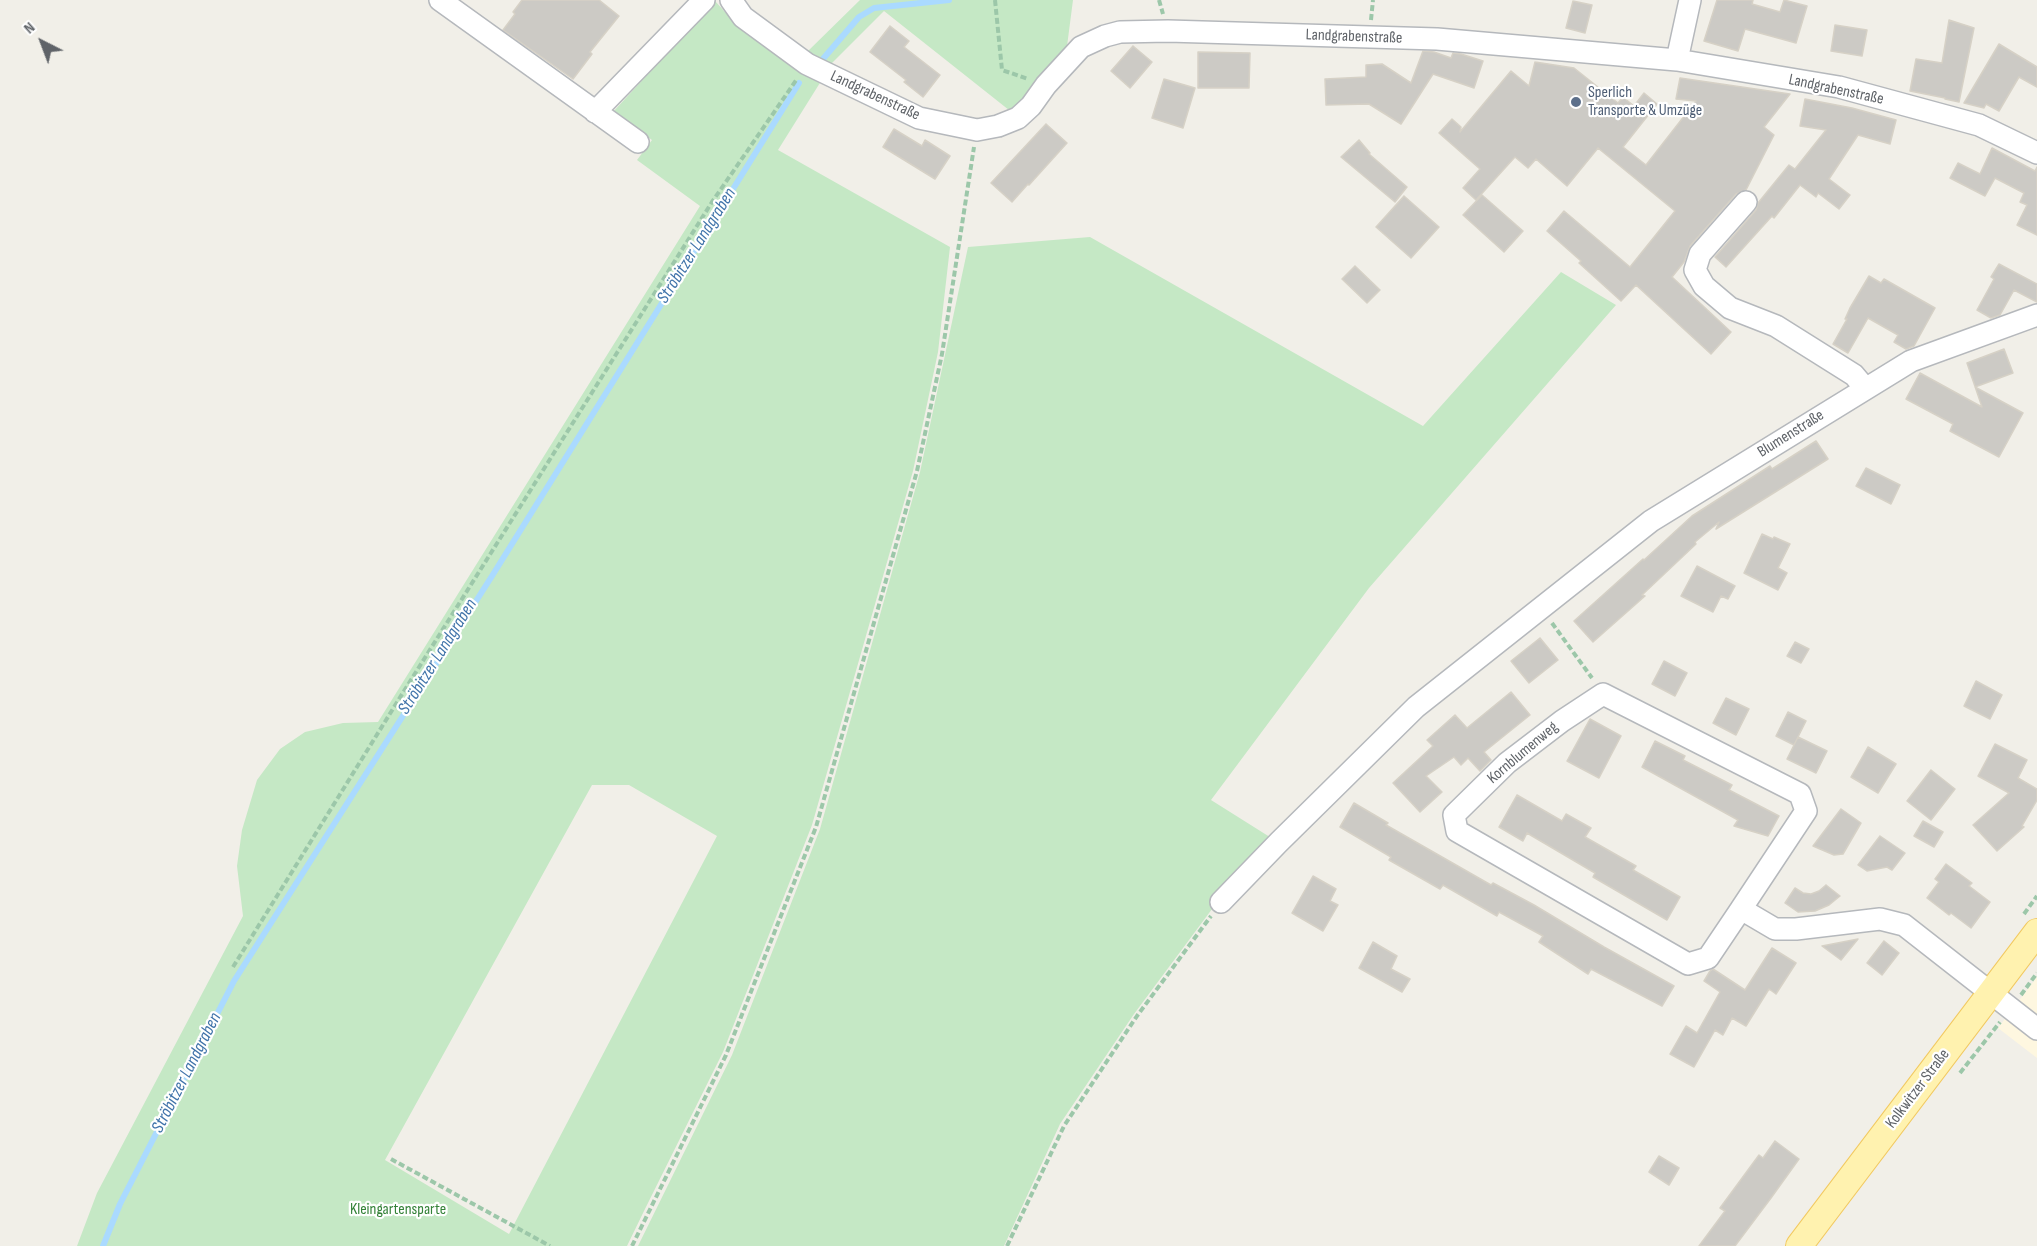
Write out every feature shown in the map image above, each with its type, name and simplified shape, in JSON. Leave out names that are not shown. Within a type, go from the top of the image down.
[{"type":"main road","name":"Kolkwitzer Straße","points":[[1799,1246],[2037,932]]},
{"type":"street","points":[[440,0],[638,142]]},
{"type":"street","points":[[595,112],[704,0]]},
{"type":"street","name":"Landgrabenstraße","points":[[731,0],[743,17],[807,64],[919,118],[977,130],[998,126],[1018,118],[1082,47],[1120,32],[1168,31],[1437,39],[1677,60],[1839,87],[1979,125],[2037,153]]},
{"type":"street","points":[[1677,60],[1690,0]]},
{"type":"street","points":[[1746,202],[1700,254],[1695,270],[1704,286],[1730,308],[1776,326],[1854,375],[1865,388]]},
{"type":"street","name":"Blumenstraße","points":[[1221,902],[1416,707],[1651,521],[1911,361],[2037,315]]},
{"type":"street","name":"Kornblumenweg","points":[[1603,694],[1800,794],[1806,811],[1741,909],[1708,958],[1688,964],[1457,831],[1454,815],[1507,763],[1562,721],[1603,694]]},
{"type":"street","points":[[1741,909],[1775,929],[1796,929],[1880,919],[1904,925],[2037,1029]]},
{"type":"path","points":[[995,0],[1002,70],[1046,85]]},
{"type":"path","points":[[233,967],[712,202],[807,64]]},
{"type":"path","points":[[632,1246],[726,1055],[816,828],[916,471],[942,354],[977,130]]},
{"type":"path","points":[[1542,608],[1603,694]]},
{"type":"path","points":[[1007,1246],[1064,1126],[1137,1016],[1221,902]]},
{"type":"path","points":[[391,1159],[550,1246]]},
{"type":"shaded area","points":[[2037,977],[2037,1058],[1998,1028]]},
{"type":"green space","points":[[860,0],[1073,0],[1066,54],[1014,114],[884,11],[828,67],[808,51]]},
{"type":"green space","name":"Kleingartensparte","points":[[715,1],[736,24],[823,78],[778,150],[950,247],[938,352],[913,471],[812,825],[723,1052],[627,1246],[77,1246],[97,1193],[243,916],[237,866],[242,830],[257,780],[280,749],[305,732],[343,723],[378,722],[700,206],[637,160],[652,140],[613,112]],"holes":[[[592,785],[629,785],[717,836],[509,1234],[385,1160]]]},
{"type":"green space","points":[[1090,237],[1423,426],[1561,272],[1616,305],[1369,588],[1211,800],[1273,839],[1215,905],[1134,1014],[1060,1124],[1004,1246],[638,1246],[732,1055],[820,829],[920,472],[968,247]]},
{"type":"building","points":[[522,0],[599,0],[619,16],[590,52],[592,54],[573,79],[503,30]]},
{"type":"building","points":[[1717,0],[1753,0],[1752,4],[1780,12],[1784,0],[1807,6],[1796,43],[1745,29],[1738,51],[1704,41]]},
{"type":"building","points":[[1573,1],[1592,5],[1585,33],[1566,28]]},
{"type":"building","points":[[1949,20],[1974,28],[1959,102],[1910,91],[1916,59],[1942,63]]},
{"type":"building","points":[[1835,25],[1867,30],[1862,56],[1831,51]]},
{"type":"building","points":[[890,26],[909,41],[904,47],[940,75],[923,97],[904,82],[906,80],[870,52]]},
{"type":"building","points":[[1999,44],[2037,67],[2037,87],[2019,77],[1999,111],[1986,104],[1984,108],[1964,103]]},
{"type":"building","points":[[1133,46],[1152,62],[1130,88],[1111,71]]},
{"type":"building","points":[[1423,51],[1451,58],[1453,53],[1461,54],[1483,61],[1474,88],[1433,74],[1401,124],[1369,104],[1326,105],[1325,79],[1366,77],[1366,65],[1382,64],[1411,83]]},
{"type":"building","points":[[1198,52],[1250,53],[1249,88],[1198,88]]},
{"type":"building","points":[[1535,62],[1574,68],[1618,103],[1623,97],[1634,106],[1644,93],[1657,104],[1623,147],[1646,165],[1696,101],[1676,99],[1680,78],[1790,94],[1764,127],[1774,135],[1746,190],[1736,194],[1690,246],[1684,262],[1672,277],[1731,332],[1711,354],[1636,285],[1621,301],[1547,231],[1564,211],[1630,267],[1675,211],[1598,148],[1567,186],[1536,159],[1528,168],[1515,157],[1476,200],[1463,188],[1480,169],[1439,133],[1452,119],[1461,127],[1460,132],[1511,71],[1529,86]]},
{"type":"building","points":[[1164,79],[1195,88],[1183,128],[1152,118]]},
{"type":"building","points":[[1805,99],[1896,120],[1890,144],[1858,135],[1829,179],[1850,195],[1839,209],[1818,193],[1816,197],[1800,185],[1774,218],[1772,216],[1726,267],[1715,257],[1756,210],[1758,203],[1789,165],[1795,169],[1826,130],[1800,126]]},
{"type":"building","points":[[1046,124],[1067,143],[1012,202],[991,183]]},
{"type":"building","points":[[894,129],[922,146],[925,140],[950,156],[935,179],[883,147]]},
{"type":"building","points":[[1359,140],[1369,154],[1407,187],[1395,202],[1341,157]]},
{"type":"building","points":[[1992,148],[2035,171],[2037,167],[2037,235],[2017,225],[2027,205],[2020,202],[2024,193],[1995,178],[1985,196],[1950,178],[1958,163],[1980,174]]},
{"type":"building","points":[[1482,195],[1523,231],[1504,252],[1463,215]]},
{"type":"building","points":[[1404,196],[1439,227],[1411,258],[1376,227]]},
{"type":"building","points":[[1999,264],[2037,284],[2037,302],[2014,290],[2000,315],[1991,318],[1977,310],[1994,279],[1991,277]]},
{"type":"building","points":[[1355,266],[1380,290],[1367,303],[1342,279]]},
{"type":"building","points":[[1869,276],[1881,283],[1884,279],[1935,308],[1914,346],[1906,349],[1894,342],[1898,335],[1868,318],[1848,353],[1833,344],[1847,319],[1845,319],[1850,308]]},
{"type":"building","points":[[2004,349],[2013,373],[1975,387],[1967,363]]},
{"type":"building","points":[[1920,373],[1982,407],[1975,387],[2023,413],[1999,457],[1950,431],[1953,424],[1906,399]]},
{"type":"building","points":[[1816,441],[1828,459],[1716,529],[1719,522],[1695,542],[1696,544],[1642,595],[1645,596],[1593,642],[1574,621],[1692,516],[1770,466],[1772,469]]},
{"type":"building","points":[[1866,468],[1900,485],[1891,504],[1856,486]]},
{"type":"building","points":[[1762,534],[1790,544],[1778,568],[1787,573],[1778,590],[1744,573]]},
{"type":"building","points":[[1697,566],[1735,586],[1728,599],[1721,596],[1713,612],[1681,596]]},
{"type":"building","points":[[1540,638],[1558,660],[1529,683],[1511,661]]},
{"type":"building","points":[[1795,642],[1809,649],[1801,663],[1787,656]]},
{"type":"building","points":[[1664,661],[1687,673],[1675,696],[1652,684]]},
{"type":"building","points":[[1976,681],[2002,695],[1990,719],[1964,706]]},
{"type":"building","points":[[1511,692],[1530,715],[1484,752],[1491,760],[1480,771],[1468,758],[1461,765],[1454,757],[1426,776],[1442,792],[1420,812],[1393,783],[1433,746],[1427,740],[1455,715],[1467,728]]},
{"type":"building","points":[[1726,698],[1749,709],[1736,735],[1713,723]]},
{"type":"building","points":[[1788,712],[1806,721],[1794,745],[1776,736]]},
{"type":"building","points":[[1590,719],[1621,736],[1599,778],[1567,761]]},
{"type":"building","points":[[1798,737],[1827,751],[1816,773],[1787,759]]},
{"type":"building","points":[[1655,741],[1685,756],[1683,760],[1732,785],[1729,790],[1779,816],[1768,836],[1734,826],[1738,820],[1642,767]]},
{"type":"building","points":[[1995,744],[2027,760],[2018,778],[2037,789],[2037,800],[2022,826],[2024,827],[1997,851],[1973,825],[2009,793],[1978,776]]},
{"type":"building","points":[[1868,747],[1896,764],[1878,793],[1851,777]]},
{"type":"building","points":[[1931,770],[1955,789],[1931,820],[1907,801]]},
{"type":"building","points":[[1517,795],[1562,821],[1566,814],[1591,828],[1585,837],[1636,866],[1633,870],[1680,897],[1667,920],[1593,877],[1595,873],[1527,833],[1523,841],[1499,827]]},
{"type":"building","points":[[1354,803],[1388,823],[1386,825],[1491,885],[1493,883],[1534,905],[1674,986],[1662,1006],[1591,969],[1588,974],[1539,942],[1543,936],[1499,912],[1497,916],[1443,885],[1440,889],[1389,860],[1391,857],[1340,827]]},
{"type":"building","points":[[1841,809],[1861,823],[1843,854],[1834,855],[1813,846]]},
{"type":"building","points":[[1923,821],[1943,832],[1934,847],[1914,836]]},
{"type":"building","points":[[1880,836],[1905,853],[1892,870],[1887,867],[1867,871],[1858,865]]},
{"type":"building","points":[[1946,864],[1972,883],[1969,886],[1990,902],[1971,928],[1927,898],[1939,882],[1935,879]]},
{"type":"building","points":[[1313,876],[1336,889],[1330,901],[1338,905],[1323,931],[1292,913]]},
{"type":"building","points":[[1826,885],[1840,896],[1829,905],[1815,911],[1798,912],[1785,903],[1795,888],[1803,893],[1811,894]]},
{"type":"building","points":[[1858,939],[1841,960],[1822,946]]},
{"type":"building","points":[[1884,941],[1899,953],[1882,975],[1867,963]]},
{"type":"building","points":[[1373,942],[1397,956],[1391,969],[1410,979],[1402,992],[1359,968]]},
{"type":"building","points":[[1772,948],[1796,963],[1776,994],[1769,989],[1746,1026],[1732,1018],[1723,1035],[1715,1030],[1694,1067],[1670,1054],[1686,1026],[1697,1033],[1720,992],[1704,981],[1710,971],[1713,969],[1745,990]]},
{"type":"building","points":[[1775,1141],[1799,1159],[1771,1198],[1735,1246],[1699,1246],[1725,1211],[1720,1208],[1759,1155],[1763,1158]]},
{"type":"building","points":[[1659,1156],[1679,1168],[1669,1185],[1649,1172]]},
{"type":"waterway","name":"Ströbitzer Landgraben","points":[[822,60],[859,17],[874,8],[949,0]]},
{"type":"waterway","name":"Ströbitzer Landgraben","points":[[103,1246],[120,1204],[234,981],[492,576],[799,83]]},
{"type":"place","name":"Sperlich Transporte & Umzüge","points":[[1576,102]]}]
